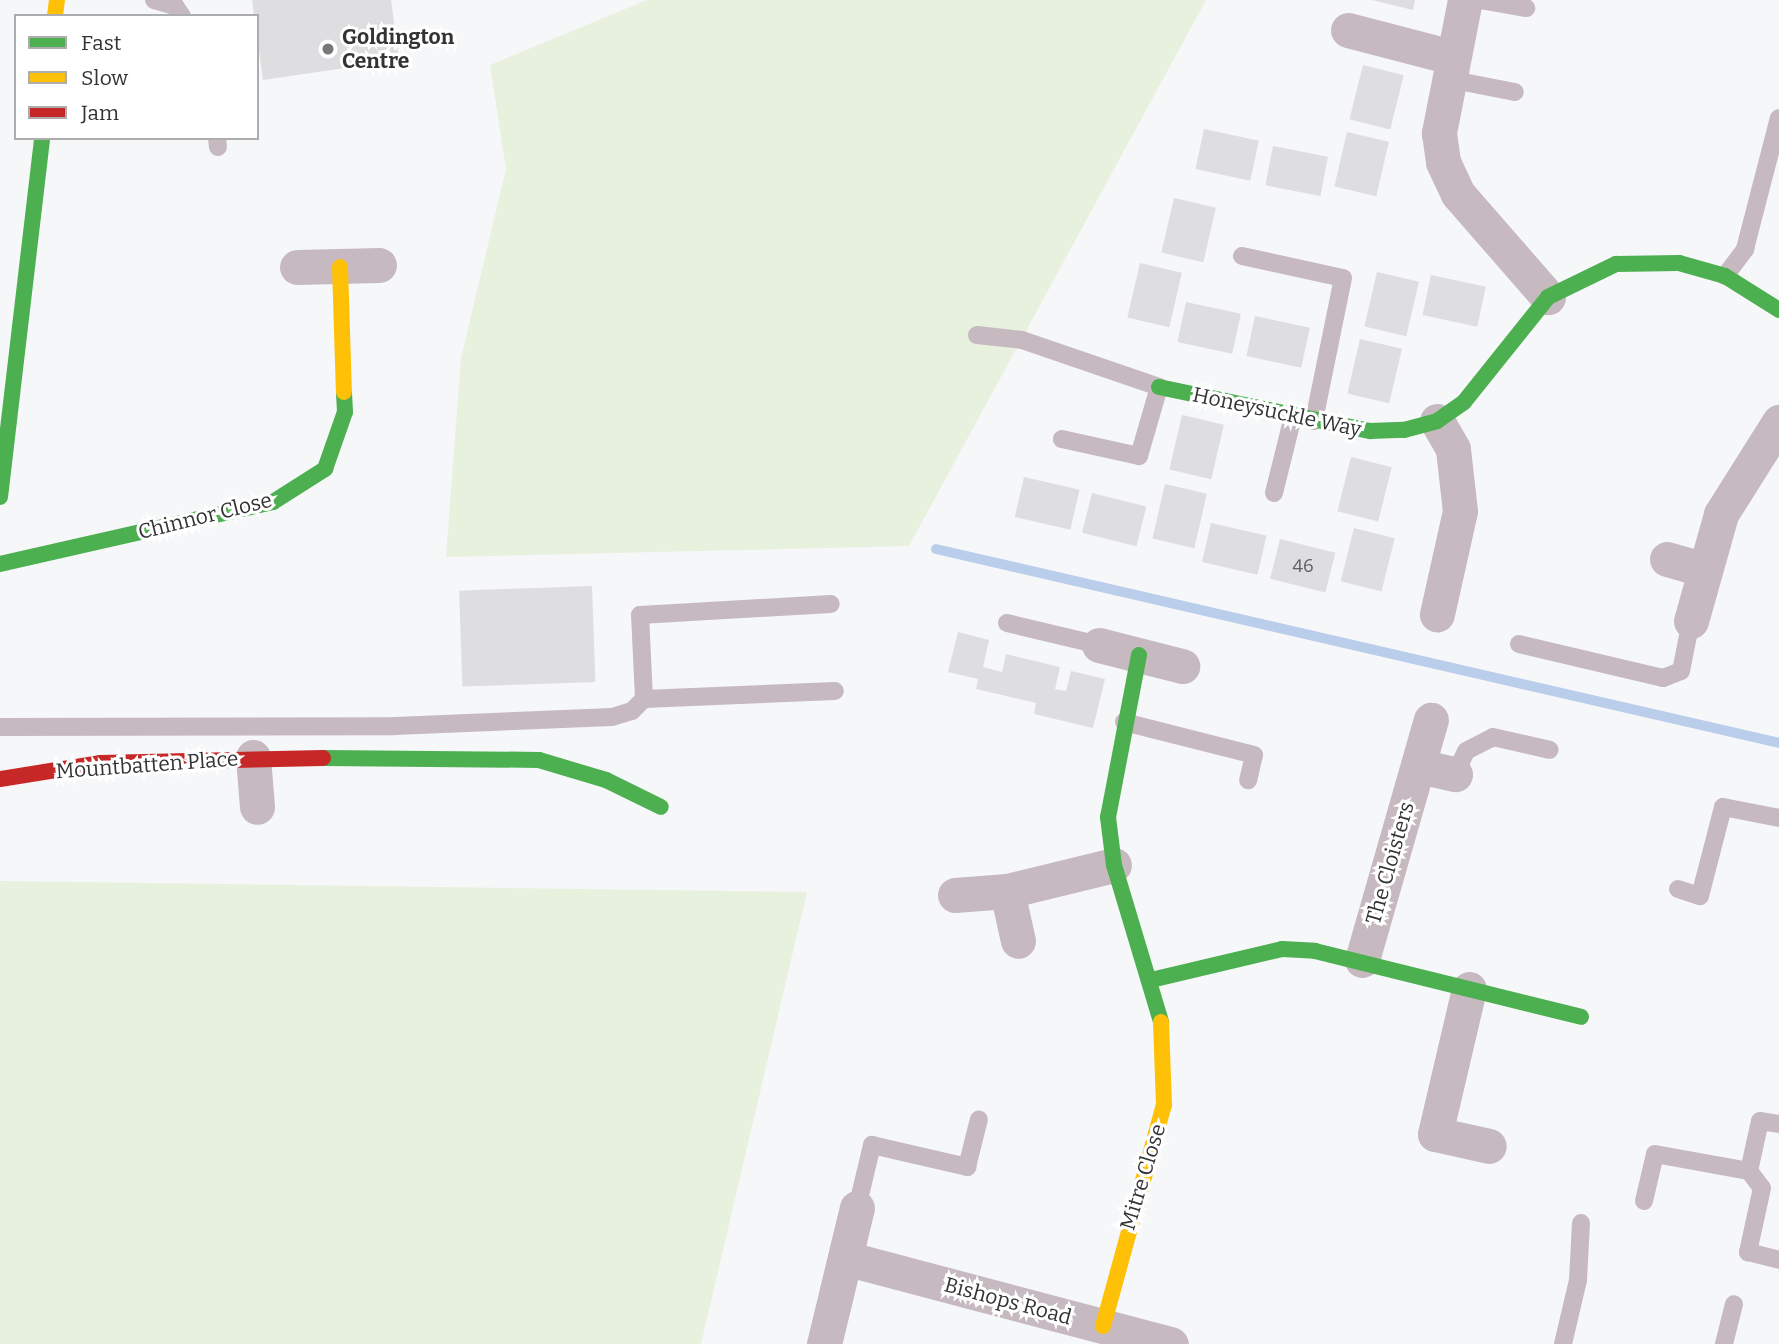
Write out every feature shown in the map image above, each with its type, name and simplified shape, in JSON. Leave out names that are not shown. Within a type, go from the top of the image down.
[{"type":"street","points":[[1465,0],[1450,68],[1440,133],[1453,183],[1548,297]]},
{"type":"street","points":[[1348,30],[1450,68]]},
{"type":"street","points":[[0,497],[42,140]]},
{"type":"street","name":"Honeysuckle Way","points":[[1159,387],[1370,431],[1437,421],[1464,402],[1548,297],[1582,275],[1645,260],[1725,276],[1779,310]]},
{"type":"street","points":[[297,267],[379,265]]},
{"type":"street","name":"Chinnor Close","points":[[0,565],[273,502],[325,469],[345,412],[340,268]]},
{"type":"street","points":[[1437,421],[1453,449],[1460,511],[1437,614]]},
{"type":"street","points":[[1692,621],[1702,569],[1721,514],[1779,422]]},
{"type":"street","points":[[1667,559],[1702,569]]},
{"type":"street","points":[[1099,645],[1182,667]]},
{"type":"street","name":"Mitre Close","points":[[1103,1326],[1164,1105],[1162,1027],[1151,980],[1114,865],[1110,779],[1139,655]]},
{"type":"street","name":"The Cloisters","points":[[1362,960],[1431,720]]},
{"type":"street","name":"Mountbatten Place","points":[[253,757],[257,807]]},
{"type":"street","name":"Mountbatten Place","points":[[0,779],[100,763],[253,757],[539,760],[606,780],[661,807]]},
{"type":"street","points":[[1419,766],[1455,774]]},
{"type":"street","points":[[955,895],[1007,891],[1114,865]]},
{"type":"street","points":[[1007,891],[1018,941]]},
{"type":"street","points":[[1151,980],[1282,949],[1362,960],[1581,1017]]},
{"type":"street","points":[[1469,989],[1435,1134],[1489,1146]]},
{"type":"street","points":[[824,1344],[857,1208]]},
{"type":"street","name":"Bishops Road","points":[[845,1258],[1171,1344]]},
{"type":"lane","points":[[154,0],[175,6],[181,14]]},
{"type":"lane","points":[[1480,0],[1526,8]]},
{"type":"lane","points":[[1450,68],[1515,92]]},
{"type":"lane","points":[[1725,276],[1745,249],[1779,118]]},
{"type":"lane","points":[[1242,256],[1343,278],[1314,421]]},
{"type":"lane","points":[[977,334],[1022,340],[1159,387],[1139,456],[1062,439]]},
{"type":"lane","points":[[1274,493],[1293,416]]},
{"type":"lane","points":[[644,699],[640,615],[831,604]]},
{"type":"lane","points":[[1519,644],[1663,678],[1681,671],[1692,621]]},
{"type":"lane","points":[[1007,623],[1099,645]]},
{"type":"lane","points":[[0,727],[395,726],[612,717],[632,712],[644,699],[835,691]]},
{"type":"lane","points":[[1124,722],[1254,755],[1248,780]]},
{"type":"lane","points":[[1455,774],[1466,751],[1493,737],[1550,750]]},
{"type":"lane","points":[[1678,889],[1699,896],[1723,807],[1779,818]]},
{"type":"lane","points":[[857,1208],[872,1145],[967,1167],[979,1119]]},
{"type":"lane","points":[[1749,1171],[1760,1121],[1779,1125]]},
{"type":"lane","points":[[1644,1201],[1655,1154],[1749,1171],[1762,1188],[1748,1252],[1779,1260]]},
{"type":"lane","points":[[1563,1344],[1578,1280],[1581,1223]]},
{"type":"lane","points":[[1724,1344],[1734,1304]]},
{"type":"green space","points":[[647,0],[1206,0],[909,546],[446,557],[461,358],[506,169],[490,65]]},
{"type":"green space","points":[[0,881],[807,892],[701,1344],[0,1344]]},
{"type":"building","name":"Goldington Centre","points":[[252,0],[391,0],[399,60],[263,80],[259,51],[259,14],[254,14]]},
{"type":"building","points":[[1372,0],[1415,0],[1413,10]]},
{"type":"building","points":[[1363,65],[1404,75],[1390,129],[1349,119]]},
{"type":"building","points":[[1204,129],[1259,141],[1250,181],[1195,169]]},
{"type":"building","points":[[1347,132],[1389,142],[1376,196],[1334,187]]},
{"type":"building","points":[[1273,146],[1328,157],[1320,196],[1265,185]]},
{"type":"building","points":[[1174,198],[1216,208],[1203,262],[1161,253]]},
{"type":"building","points":[[1140,263],[1182,273],[1169,327],[1127,318]]},
{"type":"building","points":[[1377,272],[1419,282],[1406,336],[1364,327]]},
{"type":"building","points":[[1431,275],[1486,287],[1477,327],[1422,315]]},
{"type":"building","points":[[1186,302],[1241,314],[1232,354],[1177,342]]},
{"type":"building","points":[[1255,316],[1310,328],[1301,368],[1246,356]]},
{"type":"building","points":[[1360,339],[1402,349],[1389,403],[1347,394]]},
{"type":"building","points":[[1182,415],[1224,425],[1211,479],[1169,470]]},
{"type":"building","points":[[1351,457],[1392,467],[1378,521],[1337,511]]},
{"type":"building","points":[[1024,477],[1080,490],[1070,530],[1015,517]]},
{"type":"building","points":[[1165,484],[1207,494],[1194,548],[1152,539]]},
{"type":"building","points":[[1092,493],[1146,507],[1136,546],[1082,533]]},
{"type":"building","points":[[1211,523],[1267,536],[1258,575],[1202,562]]},
{"type":"building","points":[[1354,528],[1395,538],[1381,592],[1341,581]]},
{"type":"building","points":[[1280,539],[1335,553],[1325,593],[1270,579]]},
{"type":"building","points":[[592,586],[595,682],[462,687],[459,591]]},
{"type":"building","points":[[958,632],[989,640],[983,667],[1002,672],[1006,654],[1060,667],[1055,689],[1066,691],[1071,671],[1105,679],[1093,728],[1034,714],[1036,703],[976,689],[978,679],[948,672]]},
{"type":"waterway","points":[[936,549],[1779,743]]},
{"type":"traffic: fast","points":[[0,497],[42,140]]},
{"type":"traffic: fast","points":[[1159,387],[1370,431],[1404,430],[1437,421],[1464,402],[1548,297],[1616,264],[1679,263],[1725,276],[1779,310]]},
{"type":"traffic: fast","points":[[0,564],[273,502],[325,469],[345,412],[344,392]]},
{"type":"traffic: fast","points":[[1139,655],[1108,817],[1114,865],[1161,1022]]},
{"type":"traffic: fast","points":[[323,758],[539,760],[606,780],[661,807]]},
{"type":"traffic: fast","points":[[1151,980],[1282,949],[1315,951],[1581,1017]]},
{"type":"traffic: slow","points":[[55,14],[57,0]]},
{"type":"traffic: slow","points":[[340,267],[344,392]]},
{"type":"traffic: slow","points":[[1103,1326],[1164,1105],[1161,1022]]},
{"type":"traffic: jam","points":[[0,779],[100,763],[323,758]]},
{"type":"place","name":"Goldington Centre","points":[[328,49]]}]
